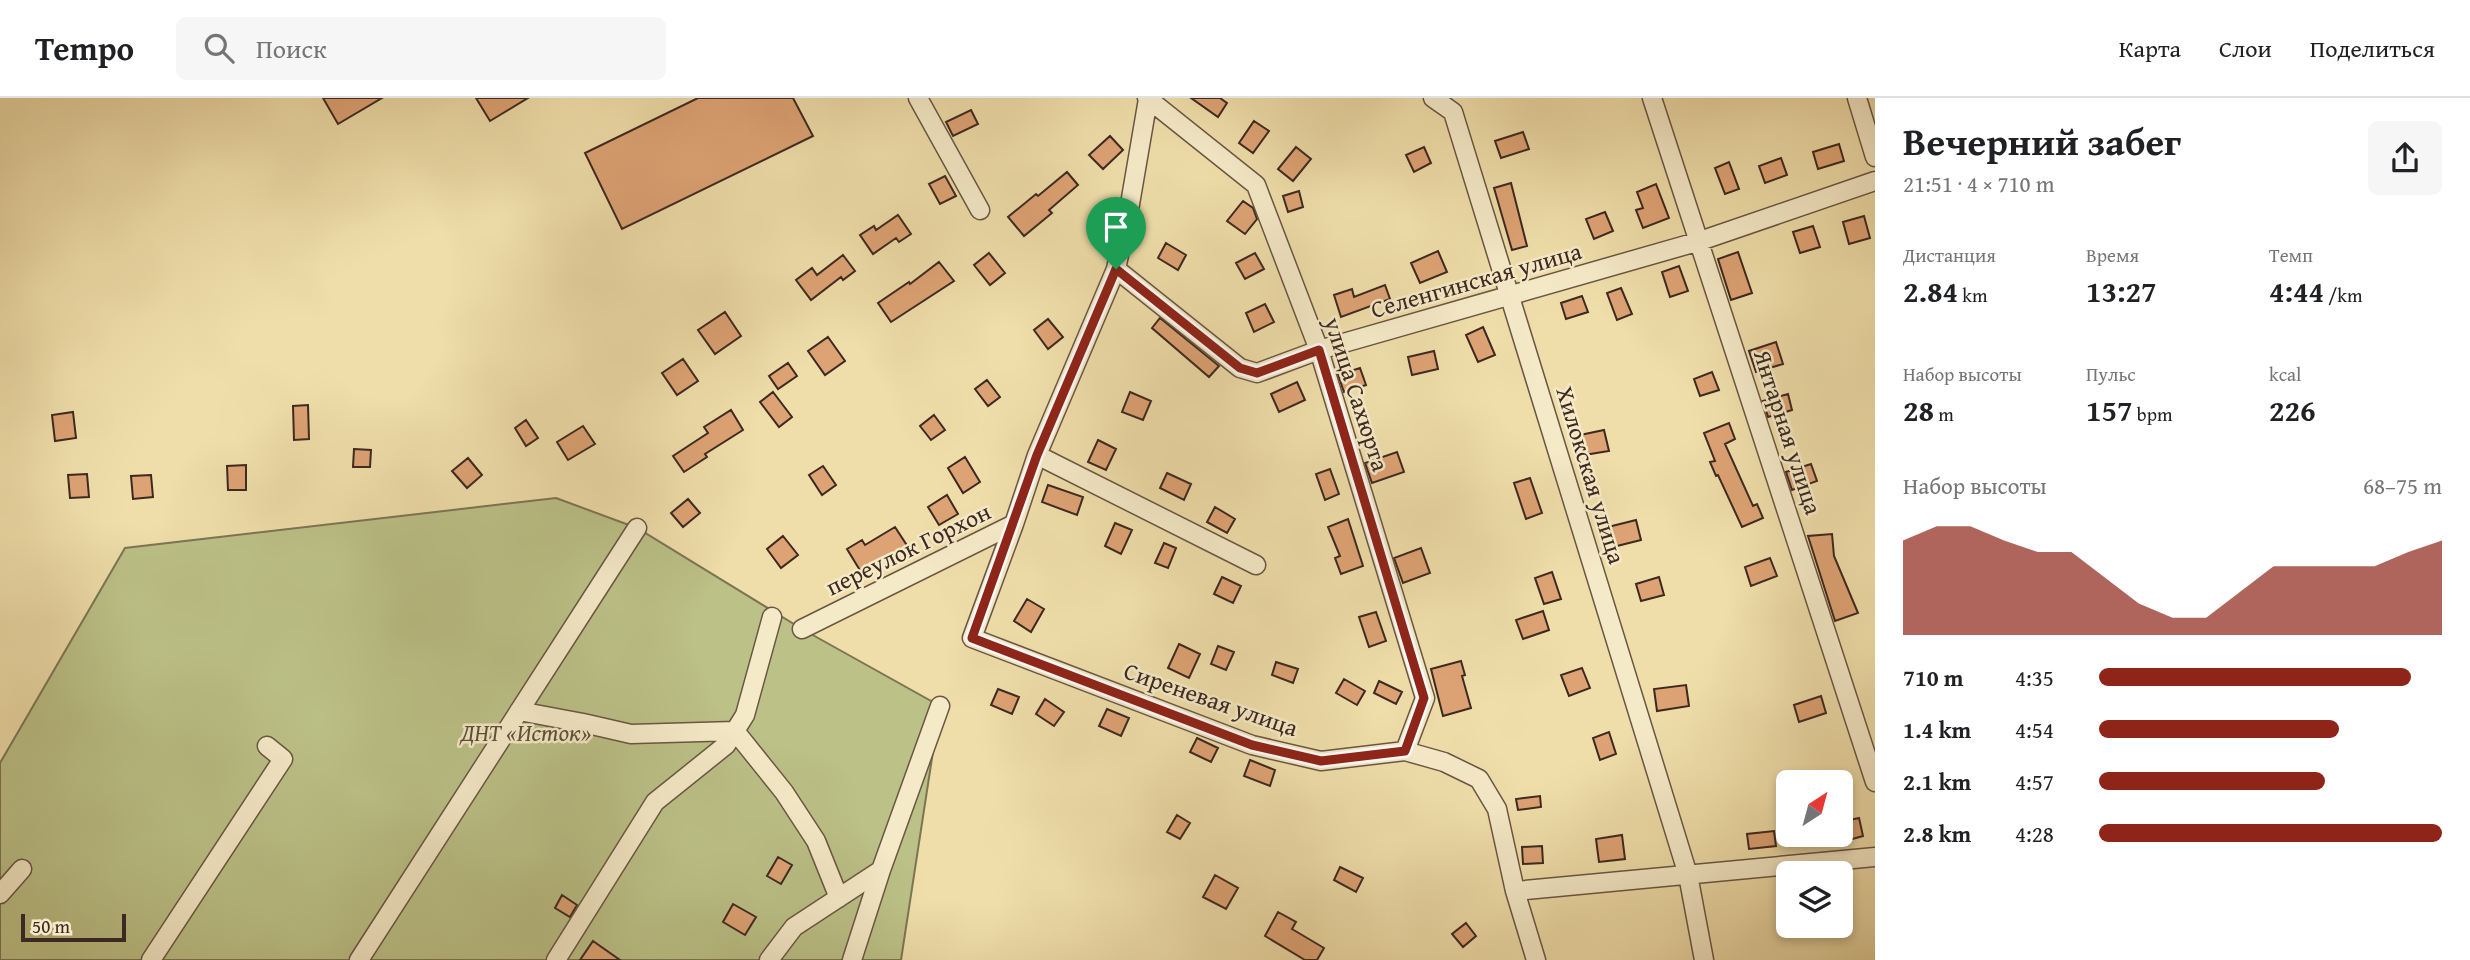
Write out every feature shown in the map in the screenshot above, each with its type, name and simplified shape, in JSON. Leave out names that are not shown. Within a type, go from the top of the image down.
[{"type":"street","points":[[918,98],[980,209]]},
{"type":"street","name":"переулок Горхон","points":[[802,629],[1014,524],[1037,455],[1116,269],[1148,98]]},
{"type":"street","name":"улица Сахюрта","points":[[1148,98],[1256,185],[1319,350],[1424,698],[1405,751]]},
{"type":"street","name":"Хилокская улица","points":[[1433,98],[1453,112],[1511,296],[1688,875],[1704,960]]},
{"type":"street","name":"Янтарная улица","points":[[1652,98],[1875,782]]},
{"type":"street","points":[[1857,98],[1875,157]]},
{"type":"street","name":"Селенгинская улица","points":[[1116,269],[1240,368],[1257,373],[1319,350],[1700,241],[1875,180]]},
{"type":"street","points":[[1037,455],[1256,565]]},
{"type":"street","name":"Сиреневая улица","points":[[1014,524],[972,638],[1252,745],[1321,761],[1405,751],[1444,762],[1479,779],[1497,809],[1515,891]]},
{"type":"street","points":[[359,960],[637,528]]},
{"type":"street","points":[[556,960],[655,802],[726,745],[735,731],[745,715],[772,617]]},
{"type":"street","points":[[852,960],[940,706]]},
{"type":"street","points":[[519,711],[631,734],[735,731]]},
{"type":"street","points":[[735,731],[784,792],[816,841],[839,898]]},
{"type":"street","points":[[151,960],[283,759],[267,746]]},
{"type":"street","points":[[1536,960],[1515,891],[1875,857]]},
{"type":"street","points":[[0,894],[22,869]]},
{"type":"street","points":[[769,960],[794,927],[881,870]]},
{"type":"green space","name":"ДНТ «Исток»","points":[[556,498],[637,528],[802,629],[940,706],[901,960],[0,960],[0,763],[125,548]]},
{"type":"building","points":[[323,98],[382,98],[338,124]]},
{"type":"building","points":[[476,98],[528,98],[490,121]]},
{"type":"building","points":[[698,98],[793,98],[813,136],[622,229],[585,153]]},
{"type":"building","points":[[1191,98],[1220,98],[1227,103],[1218,117]]},
{"type":"building","points":[[971,110],[978,124],[953,136],[946,122]]},
{"type":"building","points":[[1254,121],[1269,131],[1253,153],[1239,143]]},
{"type":"building","points":[[1523,132],[1529,149],[1501,158],[1495,141]]},
{"type":"building","points":[[1110,136],[1123,150],[1103,169],[1089,155]]},
{"type":"building","points":[[1839,144],[1844,161],[1818,169],[1813,152]]},
{"type":"building","points":[[1296,147],[1311,159],[1293,181],[1278,169]]},
{"type":"building","points":[[1424,147],[1431,163],[1414,172],[1406,155]]},
{"type":"building","points":[[1781,158],[1787,175],[1765,183],[1759,166]]},
{"type":"building","points":[[1729,162],[1739,189],[1725,194],[1715,168]]},
{"type":"building","points":[[1067,172],[1078,185],[1049,210],[1052,213],[1024,236],[1008,217]]},
{"type":"building","points":[[945,176],[956,196],[940,204],[929,184]]},
{"type":"building","points":[[1511,183],[1527,246],[1512,250],[1494,188]]},
{"type":"building","points":[[1656,184],[1669,218],[1643,228],[1636,210],[1643,208],[1637,192]]},
{"type":"building","points":[[1299,191],[1303,207],[1288,212],[1283,196]]},
{"type":"building","points":[[1243,201],[1253,208],[1257,219],[1245,234],[1227,221]]},
{"type":"building","points":[[1605,212],[1613,231],[1594,239],[1586,219]]},
{"type":"building","points":[[898,215],[911,234],[899,242],[896,238],[873,254],[860,235],[874,226],[876,230]]},
{"type":"building","points":[[1864,216],[1870,238],[1849,244],[1843,222]]},
{"type":"building","points":[[1813,226],[1820,247],[1800,253],[1793,232]]},
{"type":"building","points":[[1166,243],[1186,255],[1178,270],[1158,258]]},
{"type":"building","points":[[1438,251],[1447,272],[1420,283],[1411,263]]},
{"type":"building","points":[[1738,252],[1752,293],[1731,300],[1718,259]]},
{"type":"building","points":[[989,253],[1005,273],[990,285],[974,265]]},
{"type":"building","points":[[1255,253],[1264,269],[1245,279],[1236,263]]},
{"type":"building","points":[[843,255],[855,271],[843,280],[841,277],[811,300],[796,280],[812,268],[817,275]]},
{"type":"building","points":[[939,262],[954,281],[891,322],[878,303]]},
{"type":"building","points":[[1679,266],[1688,291],[1670,297],[1662,272]]},
{"type":"building","points":[[1385,285],[1390,299],[1341,317],[1334,295],[1352,289],[1354,297]]},
{"type":"building","points":[[1621,288],[1632,314],[1617,320],[1607,293]]},
{"type":"building","points":[[1582,296],[1588,312],[1566,319],[1561,303]]},
{"type":"building","points":[[1265,304],[1274,322],[1254,332],[1246,313]]},
{"type":"building","points":[[725,312],[741,336],[715,354],[698,330]]},
{"type":"building","points":[[1160,318],[1219,366],[1209,377],[1152,328]]},
{"type":"building","points":[[1048,319],[1063,337],[1048,349],[1034,330]]},
{"type":"building","points":[[1483,327],[1495,355],[1478,362],[1466,335]]},
{"type":"building","points":[[828,337],[845,361],[825,375],[808,351]]},
{"type":"building","points":[[1776,342],[1783,364],[1756,372],[1749,351]]},
{"type":"building","points":[[1434,351],[1438,369],[1412,375],[1408,357]]},
{"type":"building","points":[[683,359],[698,381],[677,395],[662,373]]},
{"type":"building","points":[[788,363],[797,376],[778,389],[769,376]]},
{"type":"building","points":[[1360,368],[1366,385],[1344,392],[1338,375]]},
{"type":"building","points":[[1712,372],[1719,390],[1700,396],[1694,379]]},
{"type":"building","points":[[987,380],[1000,397],[988,406],[975,389]]},
{"type":"building","points":[[1297,382],[1305,400],[1279,412],[1271,394]]},
{"type":"building","points":[[773,392],[792,417],[779,427],[760,402]]},
{"type":"building","points":[[1130,392],[1151,401],[1143,420],[1122,412]]},
{"type":"building","points":[[1788,394],[1792,410],[1768,417],[1763,401]]},
{"type":"building","points":[[308,405],[309,439],[294,440],[293,406]]},
{"type":"building","points":[[731,410],[743,430],[705,454],[707,457],[684,472],[673,456],[708,433],[704,427]]},
{"type":"building","points":[[73,412],[76,438],[55,441],[52,415]]},
{"type":"building","points":[[934,415],[945,430],[931,440],[920,426]]},
{"type":"building","points":[[526,420],[538,438],[526,446],[515,428]]},
{"type":"building","points":[[1729,423],[1735,439],[1725,444],[1753,506],[1757,504],[1763,518],[1742,527],[1710,462],[1715,461],[1704,433]]},
{"type":"building","points":[[583,426],[595,444],[568,460],[557,442]]},
{"type":"building","points":[[1604,430],[1609,451],[1584,455],[1580,435]]},
{"type":"building","points":[[1098,440],[1116,449],[1106,470],[1088,462]]},
{"type":"building","points":[[354,449],[371,450],[370,467],[353,467]]},
{"type":"building","points":[[1397,452],[1404,472],[1372,483],[1365,463]]},
{"type":"building","points":[[965,457],[980,482],[963,493],[948,468]]},
{"type":"building","points":[[468,458],[482,475],[467,488],[452,471]]},
{"type":"building","points":[[1811,464],[1817,481],[1792,490],[1786,472]]},
{"type":"building","points":[[246,465],[246,490],[228,490],[227,466]]},
{"type":"building","points":[[823,466],[836,485],[822,495],[809,475]]},
{"type":"building","points":[[1330,469],[1339,494],[1325,500],[1316,474]]},
{"type":"building","points":[[1167,473],[1191,484],[1184,500],[1160,488]]},
{"type":"building","points":[[87,474],[89,497],[70,498],[68,475]]},
{"type":"building","points":[[151,475],[153,497],[133,499],[131,476]]},
{"type":"building","points":[[1530,478],[1542,513],[1526,519],[1514,483]]},
{"type":"building","points":[[1048,485],[1083,497],[1077,515],[1042,502]]},
{"type":"building","points":[[947,495],[958,514],[939,525],[928,507]]},
{"type":"building","points":[[688,499],[700,513],[683,527],[671,513]]},
{"type":"building","points":[[1215,507],[1235,519],[1227,533],[1207,522]]},
{"type":"building","points":[[1348,519],[1363,566],[1341,574],[1335,558],[1340,556],[1328,527]]},
{"type":"building","points":[[1636,520],[1641,540],[1613,547],[1608,527]]},
{"type":"building","points":[[1115,523],[1132,530],[1121,554],[1105,546]]},
{"type":"building","points":[[895,527],[908,547],[861,572],[847,549],[862,540],[865,545]]},
{"type":"building","points":[[1832,534],[1834,556],[1858,613],[1835,621],[1808,536]]},
{"type":"building","points":[[783,536],[798,555],[781,568],[767,549]]},
{"type":"building","points":[[1164,543],[1176,548],[1168,568],[1155,563]]},
{"type":"building","points":[[1421,548],[1430,573],[1403,583],[1394,558]]},
{"type":"building","points":[[1770,558],[1777,576],[1751,586],[1745,567]]},
{"type":"building","points":[[1552,572],[1561,599],[1544,604],[1535,578]]},
{"type":"building","points":[[1222,577],[1241,586],[1233,603],[1214,594]]},
{"type":"building","points":[[1659,577],[1664,595],[1641,601],[1636,584]]},
{"type":"building","points":[[1027,599],[1044,609],[1031,632],[1014,621]]},
{"type":"building","points":[[1543,611],[1549,630],[1523,639],[1516,620]]},
{"type":"building","points":[[1376,612],[1386,641],[1369,647],[1359,617]]},
{"type":"building","points":[[1179,644],[1200,654],[1189,678],[1168,668]]},
{"type":"building","points":[[1218,646],[1234,652],[1226,670],[1211,664]]},
{"type":"building","points":[[1461,661],[1465,675],[1462,676],[1471,708],[1443,716],[1431,669]]},
{"type":"building","points":[[1276,662],[1298,669],[1293,683],[1272,675]]},
{"type":"building","points":[[1582,668],[1590,688],[1569,696],[1561,675]]},
{"type":"building","points":[[1344,679],[1365,691],[1357,705],[1336,693]]},
{"type":"building","points":[[1379,681],[1402,692],[1396,704],[1374,693]]},
{"type":"building","points":[[1686,685],[1689,706],[1657,711],[1654,689]]},
{"type":"building","points":[[998,689],[1019,697],[1012,714],[991,705]]},
{"type":"building","points":[[1821,696],[1826,713],[1799,722],[1794,705]]},
{"type":"building","points":[[1045,699],[1064,712],[1054,726],[1036,714]]},
{"type":"building","points":[[1107,709],[1129,718],[1121,736],[1099,726]]},
{"type":"building","points":[[1609,732],[1616,754],[1600,760],[1593,738]]},
{"type":"building","points":[[1197,738],[1218,748],[1211,762],[1190,752]]},
{"type":"building","points":[[1250,760],[1275,770],[1270,786],[1244,776]]},
{"type":"building","points":[[1540,796],[1541,807],[1518,810],[1516,799]]},
{"type":"building","points":[[1177,815],[1190,823],[1180,839],[1167,832]]},
{"type":"building","points":[[1859,818],[1863,836],[1853,839],[1853,819]]},
{"type":"building","points":[[1774,831],[1776,846],[1749,849],[1747,834]]},
{"type":"building","points":[[1622,835],[1625,859],[1599,862],[1596,839]]},
{"type":"building","points":[[1542,846],[1543,863],[1523,864],[1522,847]]},
{"type":"building","points":[[778,857],[792,865],[781,884],[767,876]]},
{"type":"building","points":[[1340,867],[1363,878],[1356,892],[1334,880]]},
{"type":"building","points":[[1215,875],[1238,888],[1226,909],[1203,897]]},
{"type":"building","points":[[562,895],[577,905],[570,917],[555,908]]},
{"type":"building","points":[[733,904],[756,917],[745,935],[723,922]]},
{"type":"building","points":[[1278,912],[1296,922],[1292,929],[1324,948],[1317,960],[1305,960],[1265,936]]},
{"type":"building","points":[[1466,923],[1476,936],[1463,947],[1452,934]]},
{"type":"building","points":[[593,941],[620,960],[580,960]]},
{"type":"route","points":[[1116,269],[1240,368],[1257,373],[1319,350],[1424,698],[1405,751],[1321,761],[1252,745],[972,638],[1037,455],[1116,269]]}]
